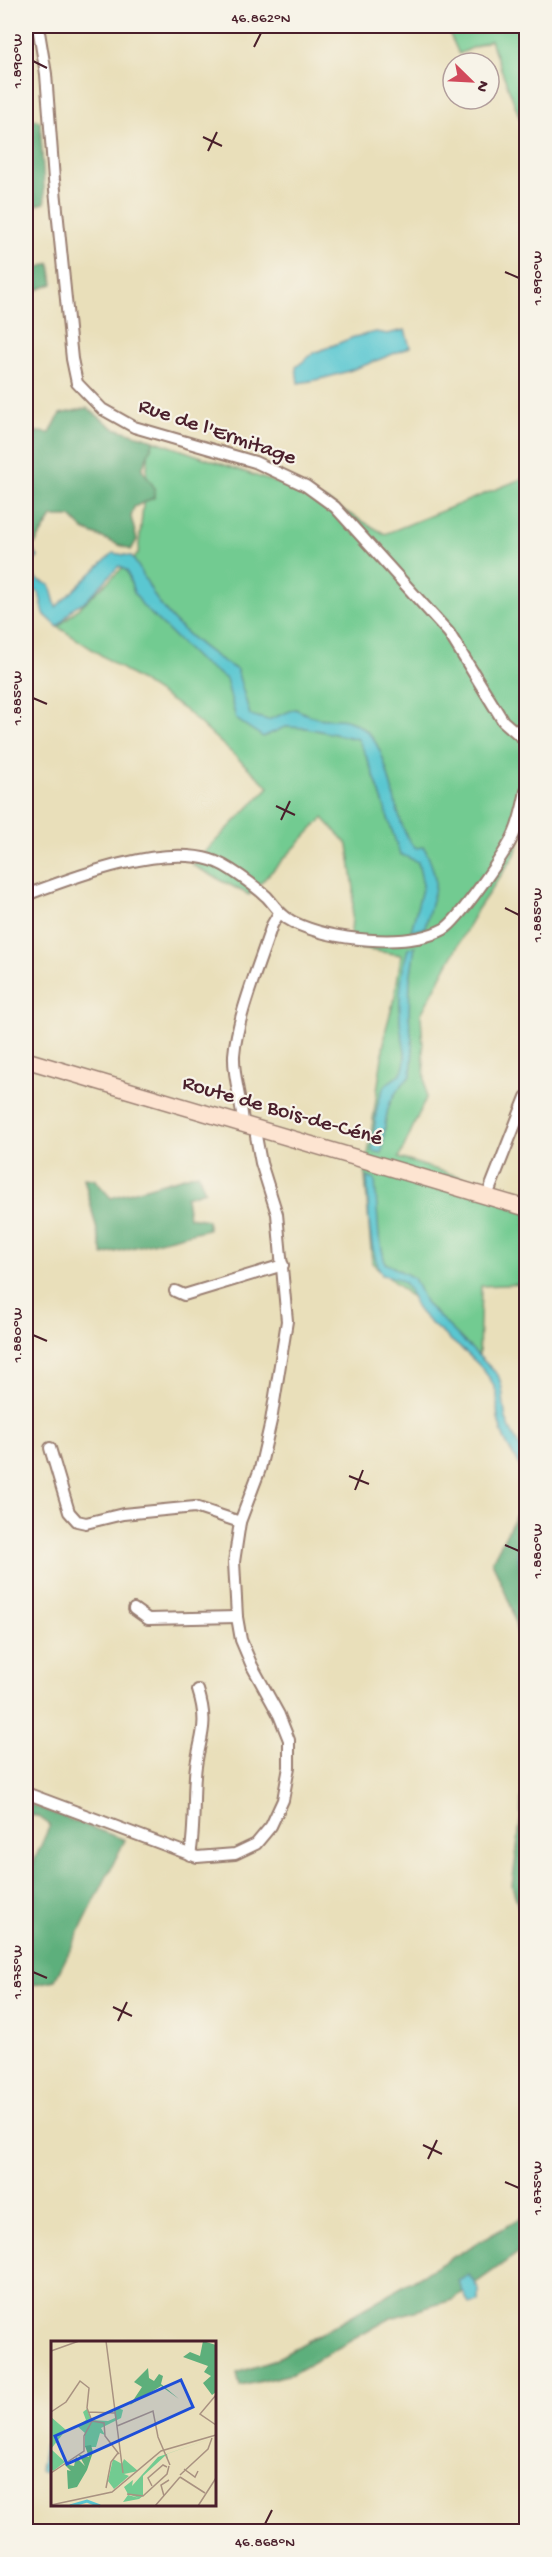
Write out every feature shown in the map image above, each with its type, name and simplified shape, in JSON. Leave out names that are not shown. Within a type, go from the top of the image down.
[{"type":"street","name":"Rue de l'Ermitage","points":[[38,26],[46,74],[56,202],[72,359],[77,383],[102,409],[134,427],[255,462],[306,486],[335,507],[449,633],[503,721],[526,741]]},
{"type":"street","points":[[26,895],[89,872],[159,857],[187,855],[212,860],[267,897],[279,913],[294,922],[329,935],[360,940],[415,938],[445,929],[471,899],[514,835],[526,790]]},
{"type":"street","points":[[26,1793],[190,1855],[206,1858],[235,1854],[256,1844],[274,1820],[286,1785],[289,1740],[273,1702],[245,1652],[237,1617],[234,1562],[240,1522],[260,1469],[272,1421],[287,1321],[277,1214],[261,1164],[256,1136],[250,1126],[235,1083],[234,1054],[262,956],[272,925],[279,913]]},
{"type":"street","name":"Route de Bois-de-Céné","points":[[26,1060],[526,1208]]},
{"type":"street","points":[[487,1196],[526,1097]]},
{"type":"street","points":[[175,1291],[184,1295],[283,1265]]},
{"type":"street","points":[[50,1448],[69,1512],[77,1521],[86,1523],[123,1514],[195,1507],[240,1522]]},
{"type":"street","points":[[134,1609],[148,1619],[155,1620],[237,1617]]},
{"type":"street","points":[[190,1855],[195,1773],[204,1729],[204,1710],[198,1690]]},
{"type":"green space","points":[[446,26],[526,26],[526,134],[501,69],[501,51],[494,51],[490,40],[466,51],[458,51]]},
{"type":"green space","points":[[26,117],[40,121],[45,203],[26,208]]},
{"type":"green space","points":[[50,263],[53,284],[26,294],[26,273]]},
{"type":"green space","points":[[87,408],[114,428],[154,440],[142,469],[154,487],[155,497],[134,507],[131,517],[137,540],[131,550],[84,530],[71,517],[52,517],[35,544],[26,542],[26,431],[50,433],[60,414]]},
{"type":"green space","points":[[150,439],[325,500],[385,534],[526,477],[526,819],[515,855],[477,910],[421,1014],[426,1098],[399,1158],[526,1197],[526,1284],[481,1286],[479,1356],[372,1263],[365,1176],[386,1029],[395,996],[401,955],[350,947],[354,889],[348,845],[323,818],[249,895],[192,865],[269,787],[185,710],[58,627],[138,554]]},
{"type":"green space","points":[[198,1173],[205,1191],[186,1197],[189,1217],[208,1220],[208,1229],[103,1255],[84,1178],[94,1179],[111,1198]]},
{"type":"green space","points":[[516,1515],[526,1522],[526,1671],[512,1609],[492,1561]]},
{"type":"green space","points":[[526,1671],[526,1931],[512,1886],[521,1817]]},
{"type":"green space","points":[[26,1803],[125,1840],[55,1980],[26,1986],[26,1879],[50,1825],[39,1817],[26,1813]]},
{"type":"green space","points":[[526,2215],[526,2247],[452,2300],[391,2318],[292,2374],[240,2386],[237,2373],[273,2361]]},
{"type":"water","points":[[405,330],[410,347],[341,373],[298,383],[296,367],[314,353],[354,337],[376,332],[387,334]]},
{"type":"water","points":[[26,544],[29,544],[38,557],[30,566],[36,579],[50,585],[56,607],[113,553],[131,556],[157,600],[173,620],[204,648],[237,670],[250,715],[268,720],[295,709],[317,718],[349,721],[372,736],[386,767],[407,837],[415,848],[424,847],[434,872],[435,888],[425,928],[411,931],[423,885],[418,862],[400,854],[376,781],[358,739],[306,728],[285,727],[263,737],[236,719],[226,679],[197,659],[143,606],[134,593],[127,571],[119,566],[86,601],[74,607],[58,627],[44,614],[39,592],[26,589]]},
{"type":"water","points":[[415,946],[410,981],[409,1016],[413,1049],[411,1076],[390,1102],[382,1153],[372,1151],[377,1110],[384,1088],[400,1074],[404,1066],[405,1054],[400,1021],[401,985],[408,949]]},
{"type":"water","points":[[367,1177],[375,1180],[379,1236],[385,1263],[414,1278],[426,1304],[498,1375],[502,1386],[506,1418],[522,1451],[526,1476],[502,1434],[497,1415],[497,1394],[490,1379],[472,1358],[419,1311],[404,1283],[396,1278],[382,1275],[371,1240]]},
{"type":"water","points":[[526,1501],[526,1597],[517,1537],[521,1513]]},
{"type":"water","points":[[469,2275],[479,2290],[479,2302],[469,2304],[458,2281]]},
{"type":"water","points":[[51,2439],[51,2474],[40,2471],[44,2446]]}]
